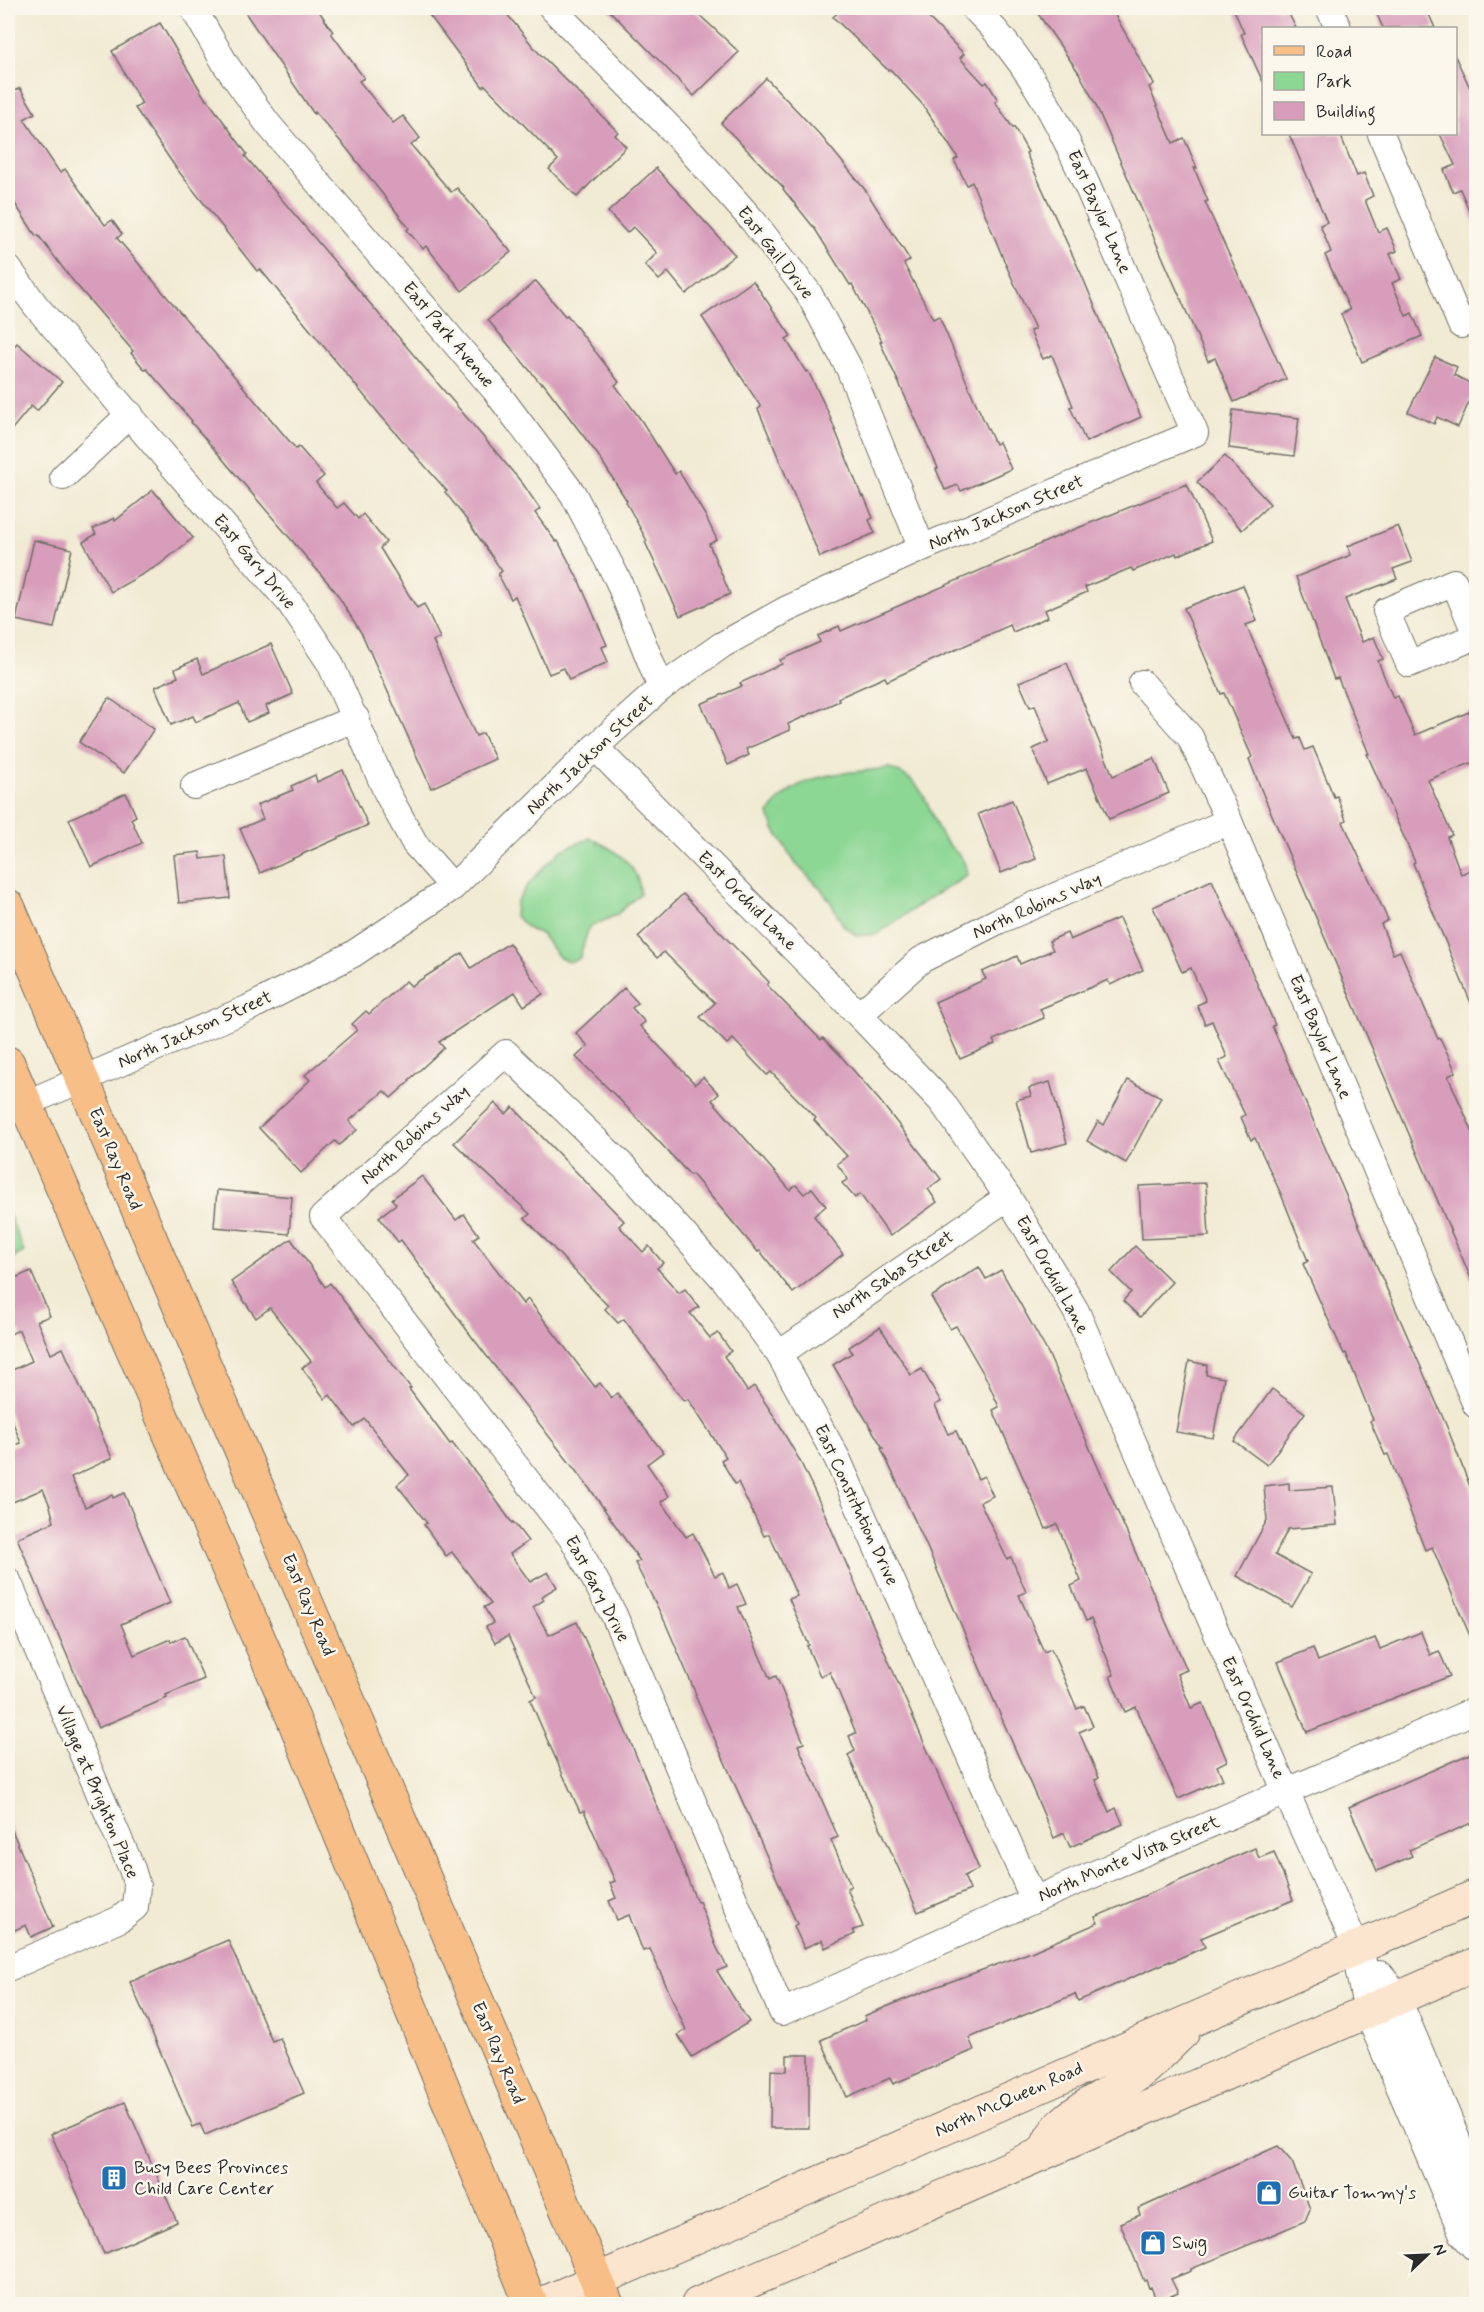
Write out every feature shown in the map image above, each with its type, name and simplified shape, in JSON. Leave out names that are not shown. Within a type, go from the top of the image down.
[{"type":"main road","name":"East Ray Road","points":[[8,906],[602,2292]]},
{"type":"main road","points":[[8,1063],[16,1108],[289,1708],[531,2304]]},
{"type":"main road","name":"North McQueen Road","points":[[542,2304],[602,2292],[1199,2016],[1476,1896]]},
{"type":"main road","points":[[698,2304],[1476,1965]]},
{"type":"main road","points":[[1045,2154],[1047,2141],[1061,2123],[1138,2074],[1199,2016]]},
{"type":"street","name":"East Park Avenue","points":[[193,8],[226,65],[268,124],[495,390],[573,494],[618,580],[661,688]]},
{"type":"street","name":"East Gail Drive","points":[[552,8],[676,134],[753,221],[808,292],[849,368],[922,548]]},
{"type":"street","name":"East Baylor Lane","points":[[974,8],[994,27],[1032,76],[1070,146],[1195,433]]},
{"type":"street","points":[[1329,8],[1338,27]]},
{"type":"street","points":[[1381,135],[1469,322]]},
{"type":"street","name":"East Gary Drive","points":[[8,268],[36,306],[290,603],[330,663],[387,793],[415,844],[453,887]]},
{"type":"street","points":[[63,477],[130,414]]},
{"type":"street","name":"North Jackson Street","points":[[16,1108],[259,1003],[353,954],[453,887],[595,747],[661,688],[722,645],[787,609],[922,548],[1195,433]]},
{"type":"street","name":"East Baylor Lane","points":[[1142,684],[1190,737],[1229,821],[1476,1405]]},
{"type":"street","points":[[194,786],[356,718]]},
{"type":"street","name":"East Orchid Lane","points":[[595,747],[942,1102],[1008,1197],[1076,1311],[1356,1948],[1382,2005],[1476,2191]]},
{"type":"street","name":"North Robins Way","points":[[859,1015],[921,960],[998,921],[1229,821]]},
{"type":"street","name":"North Robins Way","points":[[323,1217],[506,1053]]},
{"type":"street","name":"East Constitution Drive","points":[[506,1053],[627,1170],[726,1282],[779,1354],[837,1458],[1034,1900]]},
{"type":"street","name":"North Saba Street","points":[[779,1354],[1008,1197]]},
{"type":"street","name":"East Gary Drive","points":[[323,1217],[574,1541],[614,1615],[783,2012]]},
{"type":"street","name":"Village at Brighton Place","points":[[8,1581],[128,1859],[137,1886],[135,1907],[120,1919],[8,1968]]},
{"type":"street","name":"North Monte Vista Street","points":[[783,2012],[1034,1900],[1476,1710]]},
{"type":"street","name":"East Orchid Lane","points":[[1382,2005],[1465,2232],[1476,2245]]},
{"type":"green space","points":[[889,768],[908,777],[921,791],[940,833],[964,862],[967,876],[877,934],[857,936],[843,925],[820,888],[796,864],[774,829],[769,814],[779,800],[806,782],[838,774]]},
{"type":"green space","points":[[590,838],[608,847],[624,859],[636,875],[640,894],[616,915],[589,927],[579,959],[568,962],[558,956],[540,933],[530,930],[515,916],[516,903],[527,886],[562,850]]},
{"type":"green space","points":[[8,1212],[24,1252],[8,1260]]},
{"type":"building","points":[[242,8],[317,8],[333,32],[331,33],[364,78],[359,81],[393,123],[403,116],[420,138],[411,145],[451,192],[457,188],[511,252],[462,291],[426,246],[423,249],[407,230],[409,228],[348,150],[315,112],[314,114]]},
{"type":"building","points":[[424,8],[502,8],[536,50],[618,132],[615,135],[626,147],[577,197],[549,169],[558,160],[485,85],[483,87]]},
{"type":"building","points":[[607,8],[692,8],[739,52],[694,96]]},
{"type":"building","points":[[843,8],[919,8],[964,54],[960,58],[984,84],[987,82],[998,100],[995,102],[1014,127],[1028,152],[1026,153],[1083,278],[1141,417],[1086,442],[1070,407],[1073,406],[1052,355],[1043,359],[1030,331],[1035,329],[972,182],[967,185],[954,160],[958,158],[923,105],[890,69],[888,70],[833,17]]},
{"type":"building","points":[[1034,8],[1111,8],[1154,84],[1149,87],[1173,143],[1184,138],[1208,201],[1205,202],[1286,379],[1234,402],[1215,358],[1208,361],[1095,103],[1079,73]]},
{"type":"building","points":[[1233,8],[1286,8],[1296,27],[1262,27],[1262,80],[1241,34],[1244,33]]},
{"type":"building","points":[[1374,8],[1426,8],[1435,27],[1383,27]]},
{"type":"building","points":[[160,23],[206,100],[247,154],[245,156],[523,484],[540,509],[535,513],[556,542],[558,541],[579,581],[607,645],[602,647],[608,662],[569,680],[564,668],[549,674],[515,596],[511,599],[498,574],[502,571],[445,492],[447,491],[381,416],[260,269],[257,271],[176,168],[135,108],[142,104],[112,51]]},
{"type":"building","points":[[1457,60],[1471,90],[1476,88],[1476,227],[1460,189],[1453,192],[1444,170],[1455,165],[1440,135],[1457,135]]},
{"type":"building","points":[[766,78],[821,136],[866,191],[910,260],[904,264],[933,319],[939,316],[995,444],[999,442],[1011,469],[961,491],[958,485],[945,490],[936,469],[938,468],[880,342],[882,341],[852,284],[850,285],[815,229],[784,188],[721,123]]},
{"type":"building","points":[[20,88],[35,113],[24,119],[60,173],[65,169],[105,225],[112,220],[122,234],[117,238],[296,449],[299,447],[324,476],[316,483],[337,508],[344,503],[358,519],[363,514],[386,542],[380,548],[417,608],[424,604],[440,638],[433,641],[455,691],[476,736],[483,733],[495,759],[431,788],[362,634],[335,591],[192,421],[147,369],[145,370],[131,353],[133,351],[69,276],[38,235],[36,236],[8,193],[8,94]]},
{"type":"building","points":[[1289,135],[1340,135],[1357,176],[1364,173],[1373,196],[1365,200],[1378,232],[1387,228],[1397,251],[1390,254],[1401,279],[1392,283],[1406,316],[1412,313],[1422,336],[1362,362],[1341,314],[1350,310],[1325,255],[1331,252],[1320,225],[1327,222]]},
{"type":"building","points":[[656,168],[735,255],[686,294],[668,272],[659,280],[645,265],[657,253],[633,227],[627,233],[608,212]]},
{"type":"building","points":[[536,281],[565,316],[567,315],[619,382],[615,385],[641,420],[675,474],[679,471],[717,540],[709,544],[730,594],[680,616],[627,501],[598,455],[543,383],[541,384],[488,320]]},
{"type":"building","points":[[753,281],[791,336],[786,339],[806,372],[808,371],[828,412],[862,497],[864,496],[873,518],[869,520],[875,533],[820,557],[758,409],[761,407],[702,317]]},
{"type":"building","points":[[17,343],[62,382],[37,411],[31,406],[8,434],[8,354]]},
{"type":"building","points":[[1435,357],[1457,367],[1454,375],[1476,386],[1458,427],[1437,417],[1434,424],[1408,412]]},
{"type":"building","points":[[1233,410],[1299,418],[1294,456],[1229,448]]},
{"type":"building","points":[[1225,456],[1270,504],[1242,530],[1197,482]]},
{"type":"building","points":[[1187,484],[1212,541],[1133,571],[1131,568],[1085,587],[1087,592],[1045,610],[1048,617],[1013,632],[1010,625],[887,681],[885,677],[838,698],[839,701],[788,724],[790,730],[746,749],[749,755],[728,765],[701,704],[742,686],[740,683],[782,664],[780,660],[820,642],[818,636],[839,626],[841,631],[1068,532]]},
{"type":"building","points":[[153,490],[193,538],[159,565],[111,592],[83,542],[96,534],[93,529],[114,518],[115,521]]},
{"type":"building","points":[[1398,526],[1412,562],[1393,569],[1397,579],[1345,599],[1362,642],[1374,637],[1383,659],[1378,661],[1393,698],[1398,696],[1415,735],[1476,709],[1476,761],[1428,780],[1452,835],[1447,837],[1461,874],[1473,869],[1476,879],[1476,1015],[1413,863],[1415,862],[1367,754],[1369,754],[1338,678],[1334,679],[1296,577],[1351,555],[1348,546]]},
{"type":"building","points":[[34,540],[72,549],[54,628],[16,620]]},
{"type":"building","points":[[1243,585],[1257,621],[1246,625],[1296,739],[1300,738],[1305,750],[1313,747],[1334,797],[1337,796],[1346,820],[1343,822],[1388,920],[1381,924],[1393,954],[1400,951],[1438,1039],[1440,1038],[1456,1072],[1448,1076],[1476,1140],[1476,1290],[1263,794],[1249,759],[1252,757],[1224,693],[1221,694],[1184,608]]},
{"type":"building","points":[[271,644],[293,694],[266,706],[269,713],[247,722],[239,703],[196,722],[193,716],[171,725],[155,687],[178,677],[175,669],[197,659],[203,674]]},
{"type":"building","points":[[1067,663],[1113,776],[1154,758],[1169,793],[1109,819],[1087,768],[1047,784],[1033,749],[1049,742],[1035,705],[1030,707],[1019,682]]},
{"type":"building","points":[[109,698],[154,729],[124,773],[79,742]]},
{"type":"building","points":[[343,770],[368,825],[260,873],[240,829],[263,819],[257,805],[293,790],[291,786],[315,775],[317,782]]},
{"type":"building","points":[[126,793],[136,816],[131,819],[142,843],[91,867],[69,819]]},
{"type":"building","points":[[1012,800],[1036,859],[1001,873],[978,814]]},
{"type":"building","points":[[200,852],[201,859],[226,856],[230,898],[179,903],[174,855]]},
{"type":"building","points":[[1212,880],[1275,1025],[1272,1026],[1447,1427],[1476,1502],[1476,1650],[1432,1547],[1425,1550],[1388,1454],[1385,1455],[1370,1421],[1373,1420],[1346,1353],[1344,1354],[1303,1264],[1308,1261],[1281,1194],[1255,1138],[1251,1140],[1241,1117],[1245,1115],[1219,1061],[1227,1057],[1212,1021],[1205,1024],[1197,1005],[1206,1001],[1191,968],[1182,972],[1153,907]]},
{"type":"building","points":[[683,894],[769,982],[767,985],[821,1040],[823,1038],[840,1055],[880,1101],[941,1179],[928,1189],[937,1202],[890,1236],[860,1194],[855,1198],[842,1183],[848,1179],[837,1164],[847,1156],[814,1120],[816,1118],[771,1072],[767,1075],[733,1039],[727,1044],[700,1017],[715,1003],[664,952],[657,958],[638,937]]},
{"type":"building","points":[[1119,918],[1143,970],[1110,985],[1108,980],[1040,1009],[1044,1018],[993,1040],[995,1044],[960,1059],[935,1002],[986,979],[982,972],[1017,956],[1020,964],[1053,950],[1049,941],[1067,933],[1070,940]]},
{"type":"building","points":[[509,943],[543,994],[524,1006],[515,992],[439,1042],[444,1048],[391,1098],[384,1091],[349,1121],[357,1130],[339,1145],[335,1141],[301,1173],[259,1128],[310,1080],[305,1075],[357,1030],[352,1024],[366,1011],[369,1014],[406,981],[411,986],[462,953],[471,968]]},
{"type":"building","points":[[624,988],[638,1003],[632,1008],[645,1022],[640,1026],[695,1084],[703,1077],[719,1094],[712,1100],[790,1190],[796,1185],[804,1194],[812,1188],[826,1206],[814,1216],[843,1254],[793,1293],[760,1251],[758,1252],[692,1174],[690,1175],[576,1057],[588,1046],[576,1033]]},
{"type":"building","points":[[1128,1080],[1161,1097],[1126,1163],[1087,1141],[1098,1121],[1104,1125]]},
{"type":"building","points":[[1050,1082],[1067,1143],[1031,1153],[1016,1100],[1031,1096],[1029,1088]]},
{"type":"building","points":[[495,1103],[506,1114],[513,1107],[624,1221],[619,1226],[643,1252],[649,1246],[663,1263],[657,1268],[679,1293],[685,1289],[699,1307],[690,1313],[710,1338],[718,1333],[731,1351],[724,1356],[747,1391],[754,1386],[772,1413],[799,1459],[820,1503],[979,1869],[964,1876],[970,1890],[918,1912],[848,1755],[855,1751],[849,1736],[856,1733],[830,1672],[820,1676],[789,1599],[797,1596],[769,1534],[764,1536],[738,1482],[735,1484],[721,1460],[726,1457],[688,1399],[684,1401],[624,1319],[618,1323],[605,1309],[608,1306],[525,1218],[530,1214],[454,1143]]},
{"type":"building","points":[[422,1176],[456,1220],[464,1214],[479,1235],[473,1239],[523,1304],[528,1299],[595,1387],[600,1383],[611,1398],[617,1393],[663,1452],[647,1464],[669,1496],[661,1502],[686,1537],[693,1533],[715,1576],[723,1572],[729,1588],[737,1584],[746,1604],[738,1607],[770,1679],[776,1676],[804,1743],[798,1745],[838,1837],[831,1840],[851,1886],[847,1888],[863,1927],[853,1930],[855,1934],[825,1948],[822,1940],[804,1948],[794,1926],[797,1924],[665,1622],[635,1563],[640,1561],[593,1493],[472,1337],[401,1240],[398,1242],[379,1217],[396,1204],[392,1199]]},
{"type":"building","points":[[1206,1183],[1209,1236],[1142,1239],[1139,1186]]},
{"type":"building","points":[[217,1190],[292,1197],[289,1234],[214,1227]]},
{"type":"building","points":[[291,1239],[325,1287],[330,1283],[411,1388],[409,1389],[450,1444],[452,1443],[528,1541],[510,1554],[530,1582],[548,1572],[557,1587],[542,1596],[544,1600],[533,1607],[549,1635],[577,1622],[727,1967],[717,1971],[749,2022],[692,2057],[678,2035],[686,2030],[650,1949],[643,1951],[629,1915],[617,1920],[609,1901],[616,1898],[610,1883],[615,1881],[584,1811],[580,1812],[550,1746],[530,1700],[536,1697],[508,1636],[495,1643],[486,1627],[493,1623],[484,1607],[491,1604],[452,1552],[446,1556],[424,1525],[427,1523],[397,1485],[409,1475],[365,1419],[354,1427],[330,1395],[325,1399],[302,1368],[311,1361],[270,1308],[256,1318],[231,1282]]},
{"type":"building","points":[[1135,1246],[1172,1282],[1140,1317],[1123,1301],[1131,1292],[1111,1272]]},
{"type":"building","points":[[979,1267],[986,1279],[1001,1270],[1048,1353],[1187,1670],[1177,1674],[1191,1708],[1203,1703],[1227,1761],[1217,1766],[1223,1779],[1178,1799],[1136,1707],[1125,1712],[1110,1676],[1114,1675],[1091,1619],[1086,1621],[1071,1586],[1081,1581],[1057,1524],[1046,1529],[993,1410],[999,1407],[986,1378],[956,1326],[950,1329],[931,1297]]},
{"type":"building","points":[[31,1271],[50,1316],[37,1321],[51,1354],[63,1348],[112,1458],[71,1477],[85,1507],[112,1495],[113,1498],[124,1493],[170,1603],[121,1624],[134,1655],[170,1639],[171,1642],[185,1636],[204,1679],[98,1728],[17,1538],[54,1522],[50,1506],[43,1489],[8,1504],[8,1448],[21,1443],[8,1410],[8,1372],[32,1361],[19,1330],[8,1335],[8,1281]]},
{"type":"building","points":[[880,1327],[911,1375],[922,1369],[941,1402],[935,1405],[948,1434],[956,1431],[978,1479],[984,1476],[993,1496],[980,1502],[1007,1559],[1011,1557],[1026,1592],[1019,1595],[1044,1652],[1051,1649],[1077,1709],[1084,1706],[1093,1726],[1079,1732],[1099,1778],[1095,1780],[1109,1812],[1116,1808],[1123,1824],[1070,1847],[1064,1833],[1054,1838],[924,1540],[881,1448],[883,1448],[833,1365],[852,1353],[849,1347]]},
{"type":"building","points":[[1189,1361],[1207,1365],[1206,1375],[1224,1378],[1213,1438],[1176,1432]]},
{"type":"building","points":[[1272,1389],[1305,1413],[1267,1465],[1234,1441]]},
{"type":"building","points":[[1289,1483],[1289,1490],[1333,1487],[1337,1525],[1288,1529],[1275,1555],[1311,1574],[1292,1607],[1237,1576],[1267,1520],[1264,1486]]},
{"type":"building","points":[[1421,1632],[1430,1655],[1439,1651],[1450,1676],[1307,1732],[1278,1662],[1313,1648],[1318,1661],[1375,1638],[1380,1649]]},
{"type":"building","points":[[1476,1751],[1476,1821],[1409,1850],[1412,1856],[1377,1871],[1349,1807]]},
{"type":"building","points":[[8,1821],[53,1927],[31,1937],[26,1925],[8,1933]]},
{"type":"building","points":[[1255,1848],[1259,1858],[1274,1852],[1293,1900],[1201,1938],[1205,1947],[1170,1962],[1078,2001],[1075,1994],[969,2038],[974,2050],[893,2084],[890,2078],[847,2097],[821,2040],[866,2020],[864,2016],[1031,1952],[1098,1923],[1095,1917]]},
{"type":"building","points":[[228,1940],[272,2041],[280,2038],[304,2093],[205,2135],[200,2124],[193,2127],[130,1982]]},
{"type":"building","points":[[787,2055],[809,2055],[809,2128],[770,2128],[771,2070],[787,2071]]},
{"type":"building","name":"Busy Bees Provinces Child Care Center","points":[[125,2102],[177,2222],[104,2254],[51,2134]]},
{"type":"building","points":[[1278,2146],[1292,2162],[1310,2209],[1305,2221],[1171,2279],[1178,2293],[1157,2302],[1151,2287],[1149,2288],[1146,2280],[1144,2281],[1120,2223],[1140,2215],[1138,2209]]},
{"type":"place","name":"Busy Bees Provinces Child Care Center","points":[[114,2178]]},
{"type":"place","name":"Guitar Tommy's","points":[[1269,2193]]},
{"type":"place","name":"Swig","points":[[1153,2243]]}]
